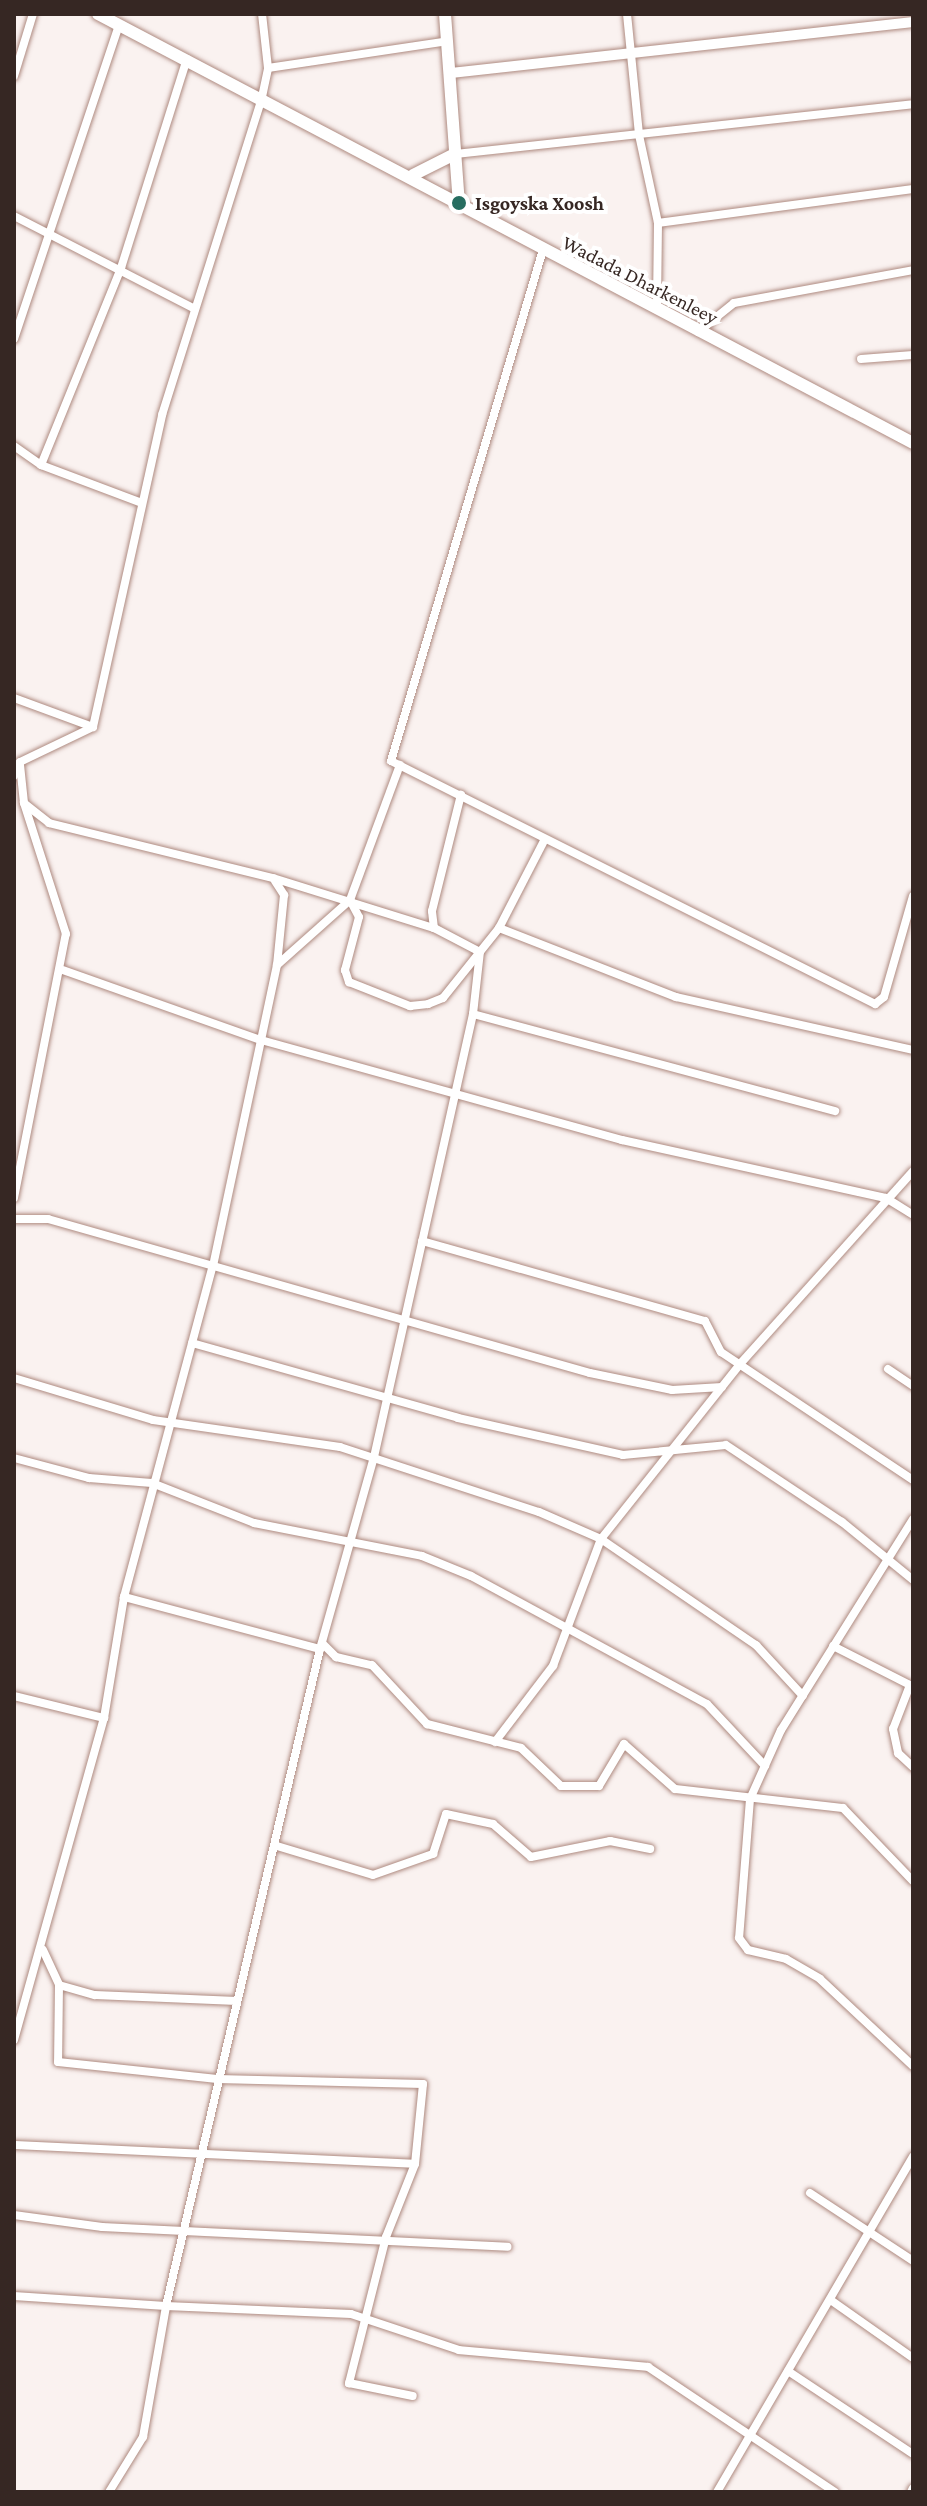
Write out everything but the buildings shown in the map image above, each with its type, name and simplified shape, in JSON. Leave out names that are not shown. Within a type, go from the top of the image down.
[{"type":"main road","name":"Wadada Dharkenleey","points":[[98,14],[413,175],[542,253],[657,308],[913,443]]},
{"type":"main road","points":[[445,14],[459,203]]},
{"type":"main road","points":[[413,175],[455,154]]},
{"type":"street","points":[[14,76],[33,14]]},
{"type":"street","points":[[93,727],[139,502],[195,309],[262,97],[268,68],[262,14]]},
{"type":"street","points":[[627,14],[639,135],[658,223],[657,308]]},
{"type":"street","points":[[451,73],[913,22]]},
{"type":"street","points":[[14,339],[119,25]]},
{"type":"street","points":[[268,68],[448,41]]},
{"type":"street","points":[[41,465],[121,268],[187,59]]},
{"type":"street","points":[[455,154],[913,104]]},
{"type":"street","points":[[658,223],[913,189]]},
{"type":"street","points":[[14,216],[121,268],[195,309]]},
{"type":"street","points":[[542,253],[391,753],[400,765],[875,1004],[884,997],[913,896]]},
{"type":"street","points":[[698,332],[734,303],[913,270]]},
{"type":"street","points":[[861,359],[913,355]]},
{"type":"street","points":[[14,446],[41,465],[139,502]]},
{"type":"street","points":[[14,698],[93,727]]},
{"type":"street","points":[[14,776],[20,762],[93,727]]},
{"type":"street","points":[[14,1198],[63,970],[63,906],[24,803],[20,762]]},
{"type":"street","points":[[277,965],[350,900],[400,765]]},
{"type":"street","points":[[434,928],[434,893],[461,795]]},
{"type":"street","points":[[24,803],[49,823],[273,878],[306,894],[350,900],[434,928],[480,952]]},
{"type":"street","points":[[350,900],[359,917],[345,970],[349,982],[410,1006],[428,1004],[443,998],[499,928],[545,839]]},
{"type":"street","points":[[14,2040],[43,1950],[104,1718],[124,1597],[152,1483],[213,1266],[277,965],[284,895],[273,878]]},
{"type":"street","points":[[499,928],[676,997],[913,1050]]},
{"type":"street","points":[[109,2492],[143,2437],[182,2228],[217,2079],[277,1846],[321,1646],[374,1457],[402,1319],[473,1014],[480,952]]},
{"type":"street","points":[[63,970],[261,1040],[622,1140],[886,1198],[913,1215]]},
{"type":"street","points":[[473,1014],[835,1111]]},
{"type":"street","points":[[495,1742],[534,1699],[568,1627],[601,1539],[740,1364],[913,1171]]},
{"type":"street","points":[[14,1219],[48,1219],[590,1373],[672,1390],[722,1387]]},
{"type":"street","points":[[422,1241],[705,1321],[721,1352],[913,1480]]},
{"type":"street","points":[[192,1343],[386,1392],[458,1418],[623,1455],[674,1447],[738,1450],[913,1580]]},
{"type":"street","points":[[888,1369],[913,1386]]},
{"type":"street","points":[[14,1378],[169,1422],[374,1457],[601,1539],[756,1645],[803,1696]]},
{"type":"street","points":[[14,1458],[89,1478],[152,1483],[254,1523],[422,1556],[517,1595],[707,1704],[765,1766]]},
{"type":"street","points":[[913,1519],[803,1696],[750,1799],[739,1938],[748,1950],[786,1959],[820,1979],[913,2066]]},
{"type":"street","points":[[124,1597],[321,1646],[336,1657],[372,1665],[427,1724],[495,1742],[538,1758],[561,1786],[599,1786],[624,1744],[675,1789],[843,1808],[913,1881]]},
{"type":"street","points":[[833,1646],[911,1685],[893,1729],[898,1753],[913,1767]]},
{"type":"street","points":[[14,1696],[104,1718]]},
{"type":"street","points":[[277,1846],[373,1875],[433,1854],[446,1814],[493,1824],[531,1857],[610,1841],[650,1849]]},
{"type":"street","points":[[43,1950],[59,1985],[58,2062],[217,2079],[423,2084],[415,2164],[386,2237],[369,2320],[349,2383],[413,2396]]},
{"type":"street","points":[[59,1985],[95,1995],[237,2001]]},
{"type":"street","points":[[14,2145],[415,2164]]},
{"type":"street","points":[[717,2492],[832,2301],[913,2156]]},
{"type":"street","points":[[902,2175],[913,2181]]},
{"type":"street","points":[[810,2193],[913,2261]]},
{"type":"street","points":[[14,2215],[508,2247]]},
{"type":"street","points":[[14,2296],[369,2320],[459,2350],[648,2367],[835,2492]]},
{"type":"street","points":[[832,2301],[913,2358]]},
{"type":"street","points":[[788,2371],[913,2454]]},
{"type":"place","name":"Isgoyska Xoosh","points":[[459,203]]}]
